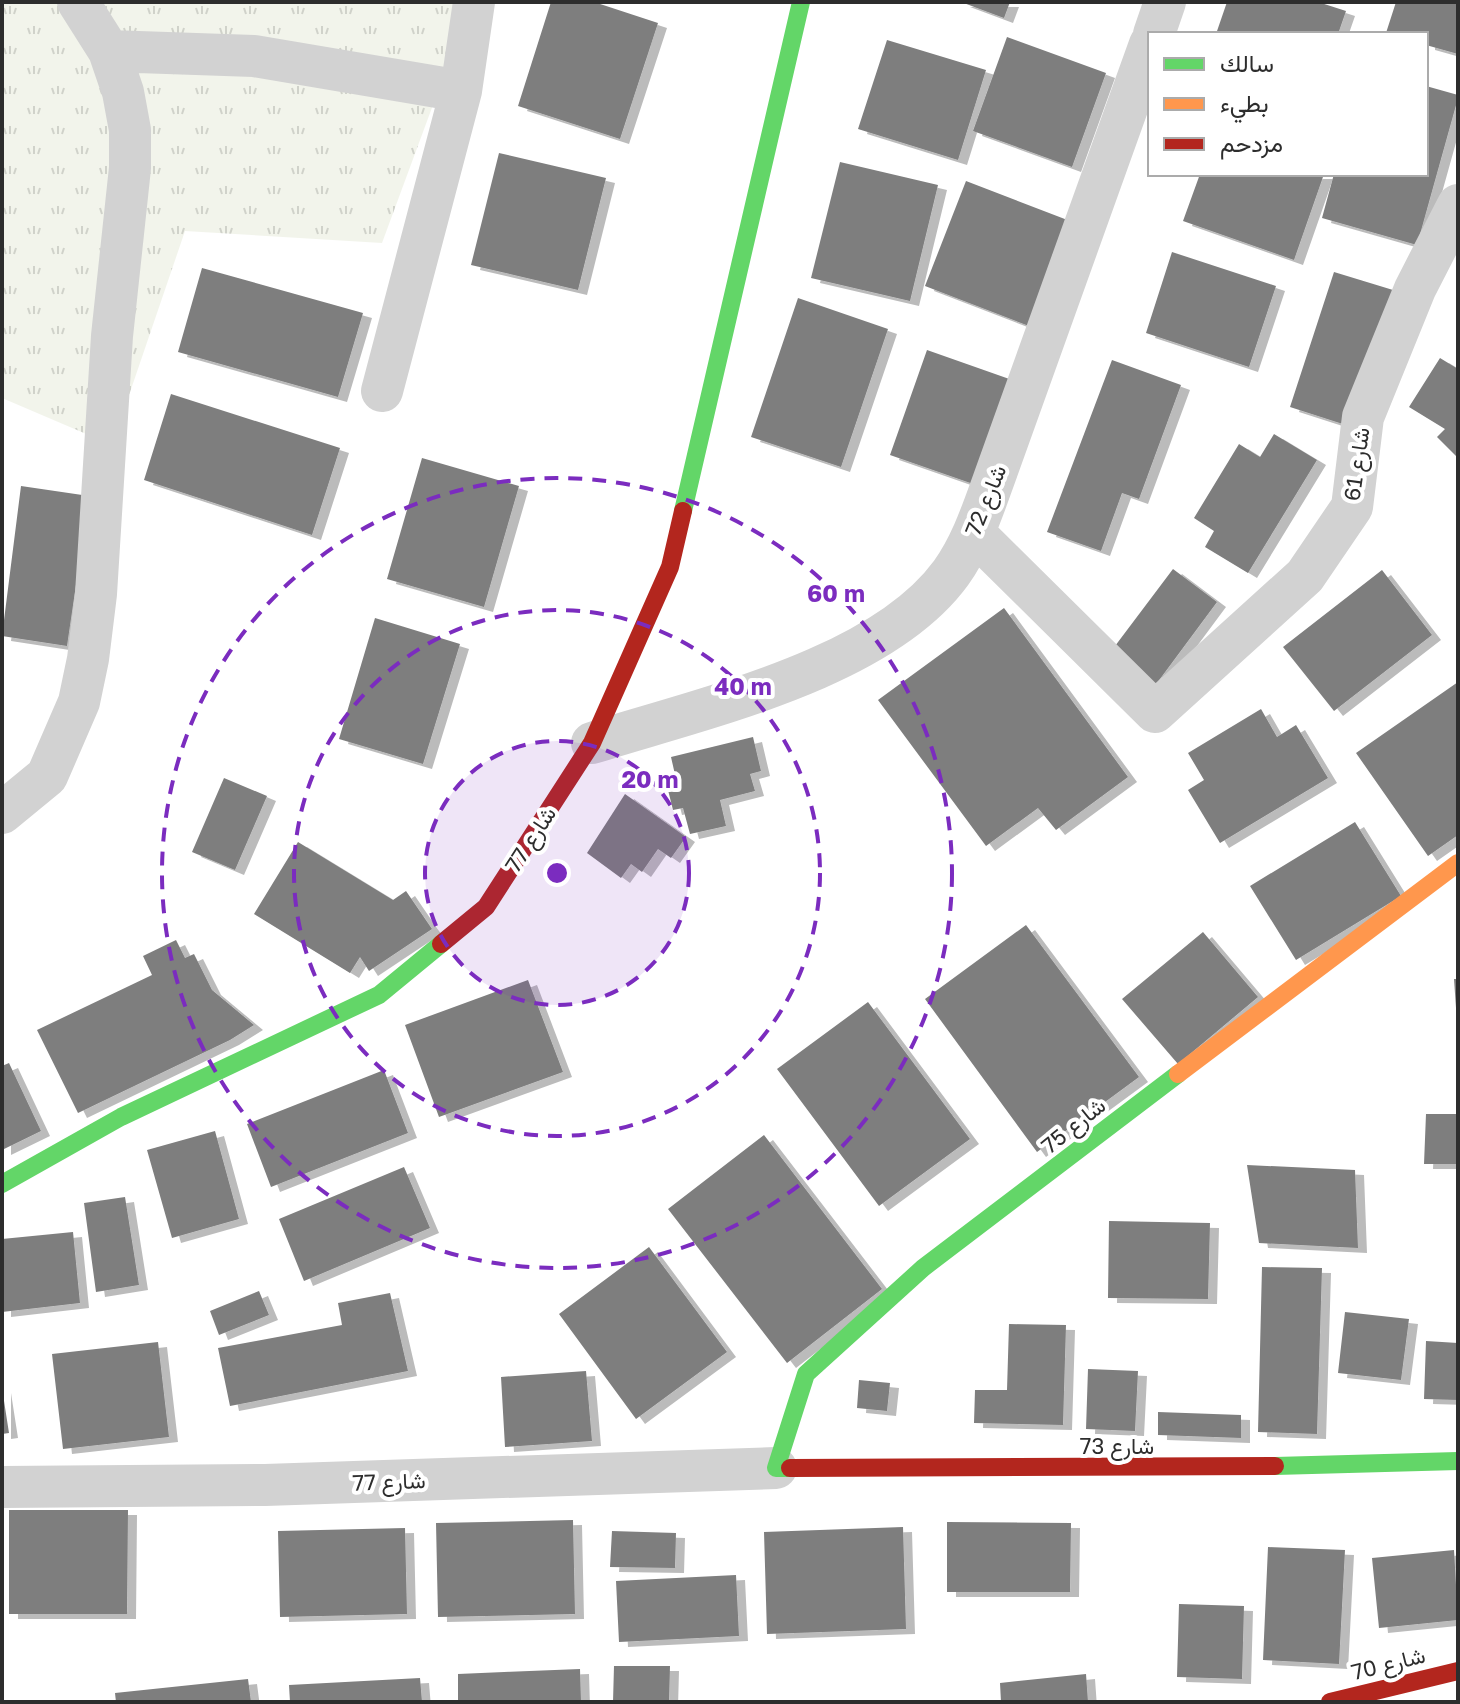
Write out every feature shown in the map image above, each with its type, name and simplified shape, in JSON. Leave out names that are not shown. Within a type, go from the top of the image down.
[{"type":"street","points":[[2,813],[47,776],[79,702],[88,659],[102,516],[112,336],[130,168],[130,130],[123,92],[109,51],[78,2]]},
{"type":"street","points":[[382,391],[461,91],[474,2]]},
{"type":"street","name":"شارع 77","points":[[2,1184],[121,1117],[379,995],[486,907],[592,743],[670,567],[747,224],[801,2]]},
{"type":"street","points":[[1155,32],[1165,2]]},
{"type":"street","name":"شارع 72","points":[[592,743],[847,657],[907,619],[951,573],[974,533],[1148,50]]},
{"type":"street","points":[[109,51],[254,56],[461,91]]},
{"type":"street","name":"شارع 61","points":[[974,533],[1155,712],[1305,576],[1352,507],[1363,417],[1415,289],[1458,205]]},
{"type":"street","name":"شارع 75","points":[[776,1468],[806,1374],[923,1268],[1438,895],[1458,863]]},
{"type":"street","name":"شارع 73","points":[[776,1468],[1140,1469],[1458,1461]]},
{"type":"street","name":"شارع 77","points":[[2,1487],[265,1485],[776,1468]]},
{"type":"street","name":"شارع 70","points":[[1330,1702],[1458,1671]]},
{"type":"green space","points":[[2,2],[471,2],[382,243],[185,231],[112,445],[2,398]]},
{"type":"building","points":[[551,2],[594,2],[658,23],[620,139],[518,106]]},
{"type":"building","points":[[961,2],[1010,2],[1004,18]]},
{"type":"building","points":[[1227,2],[1318,2],[1346,11],[1339,32],[1217,32]]},
{"type":"building","points":[[1396,2],[1458,2],[1458,54],[1428,46],[1428,32],[1386,32]]},
{"type":"building","points":[[1007,37],[1106,73],[1072,167],[973,131]]},
{"type":"building","points":[[887,40],[986,70],[958,160],[858,129]]},
{"type":"building","points":[[1428,87],[1458,95],[1417,245],[1322,218],[1333,176],[1428,176]]},
{"type":"building","points":[[499,153],[606,178],[578,290],[471,265]]},
{"type":"building","points":[[840,162],[938,185],[910,301],[811,278]]},
{"type":"building","points":[[1199,176],[1323,176],[1294,260],[1183,221]]},
{"type":"building","points":[[966,181],[1070,221],[1029,326],[925,286]]},
{"type":"building","points":[[1172,252],[1276,286],[1249,367],[1146,333]]},
{"type":"building","points":[[202,268],[363,313],[338,397],[178,352]]},
{"type":"building","points":[[1334,272],[1393,290],[1349,426],[1290,407]]},
{"type":"building","points":[[798,298],[888,329],[841,467],[751,437]]},
{"type":"building","points":[[927,350],[1015,381],[979,486],[890,455]]},
{"type":"building","points":[[1440,358],[1458,369],[1458,458],[1437,437],[1445,429],[1409,407]]},
{"type":"building","points":[[1112,360],[1181,385],[1139,499],[1122,493],[1101,551],[1047,532]]},
{"type":"building","points":[[171,394],[340,448],[312,535],[144,480]]},
{"type":"building","points":[[1274,434],[1317,460],[1248,573],[1205,547],[1214,531],[1194,518],[1239,444],[1260,457]]},
{"type":"building","points":[[422,458],[519,486],[484,607],[387,579]]},
{"type":"building","points":[[21,486],[89,496],[67,646],[2,636]]},
{"type":"building","points":[[1173,569],[1217,602],[1151,691],[1106,658]]},
{"type":"building","points":[[1382,570],[1432,635],[1334,711],[1283,647]]},
{"type":"building","points":[[1004,608],[1128,777],[1056,830],[1038,808],[986,846],[878,700]]},
{"type":"building","points":[[375,618],[460,644],[423,764],[339,739]]},
{"type":"building","points":[[1458,682],[1458,835],[1428,856],[1356,753]]},
{"type":"building","points":[[1261,709],[1277,737],[1296,725],[1328,778],[1220,843],[1188,790],[1204,780],[1188,753]]},
{"type":"building","points":[[753,737],[761,771],[750,774],[755,791],[720,800],[726,826],[690,834],[683,808],[673,810],[666,782],[676,779],[671,757]]},
{"type":"building","points":[[224,778],[267,796],[235,870],[192,852]]},
{"type":"building","points":[[625,794],[686,837],[671,858],[658,849],[642,872],[631,864],[621,878],[587,853]]},
{"type":"building","points":[[1355,822],[1401,896],[1296,960],[1250,886]]},
{"type":"building","points":[[298,842],[393,900],[406,891],[432,929],[369,971],[360,957],[350,973],[254,914]]},
{"type":"building","points":[[1026,925],[1139,1077],[1037,1152],[925,999]]},
{"type":"building","points":[[1203,932],[1258,997],[1178,1064],[1122,999]]},
{"type":"building","points":[[176,940],[185,958],[194,954],[212,990],[254,1025],[230,1040],[78,1113],[37,1030],[152,975],[143,956]]},
{"type":"building","points":[[1454,979],[1458,979],[1458,1008],[1456,1008]]},
{"type":"building","points":[[528,980],[563,1072],[439,1117],[405,1025]]},
{"type":"building","points":[[868,1002],[970,1139],[879,1206],[777,1069]]},
{"type":"building","points":[[9,1063],[41,1131],[2,1150],[2,1066]]},
{"type":"building","points":[[384,1070],[408,1133],[271,1187],[247,1124]]},
{"type":"building","points":[[1426,1114],[1458,1114],[1458,1164],[1424,1164]]},
{"type":"building","points":[[215,1131],[239,1219],[172,1238],[147,1150]]},
{"type":"building","points":[[764,1135],[882,1289],[787,1363],[668,1209]]},
{"type":"building","points":[[1247,1165],[1355,1170],[1358,1248],[1259,1243]]},
{"type":"building","points":[[404,1167],[430,1228],[304,1281],[279,1219]]},
{"type":"building","points":[[125,1197],[139,1285],[96,1292],[84,1203]]},
{"type":"building","points":[[1109,1221],[1210,1223],[1208,1299],[1108,1298]]},
{"type":"building","points":[[73,1232],[80,1303],[2,1312],[2,1239]]},
{"type":"building","points":[[649,1247],[727,1352],[636,1419],[559,1314]]},
{"type":"building","points":[[1262,1267],[1322,1268],[1317,1434],[1258,1432]]},
{"type":"building","points":[[259,1291],[269,1315],[219,1335],[210,1311]]},
{"type":"building","points":[[390,1293],[408,1371],[230,1406],[218,1348],[342,1325],[338,1303]]},
{"type":"building","points":[[1345,1312],[1409,1319],[1401,1380],[1338,1373]]},
{"type":"building","points":[[1009,1324],[1066,1325],[1063,1425],[974,1423],[975,1390],[1007,1390]]},
{"type":"building","points":[[1426,1341],[1458,1343],[1458,1400],[1424,1399]]},
{"type":"building","points":[[158,1342],[169,1437],[63,1449],[52,1354]]},
{"type":"building","points":[[1088,1369],[1138,1371],[1135,1431],[1086,1429]]},
{"type":"building","points":[[586,1371],[592,1441],[505,1447],[501,1377]]},
{"type":"building","points":[[859,1380],[890,1383],[887,1411],[857,1408]]},
{"type":"building","points":[[2,1388],[9,1433],[2,1434]]},
{"type":"building","points":[[1158,1412],[1241,1415],[1241,1438],[1158,1435]]},
{"type":"building","points":[[9,1510],[128,1510],[127,1614],[9,1614]]},
{"type":"building","points":[[573,1520],[575,1614],[438,1617],[436,1523]]},
{"type":"building","points":[[947,1522],[1071,1523],[1070,1592],[947,1592]]},
{"type":"building","points":[[903,1527],[906,1629],[767,1634],[764,1532]]},
{"type":"building","points":[[405,1528],[407,1614],[280,1617],[278,1531]]},
{"type":"building","points":[[612,1531],[676,1533],[675,1568],[610,1567]]},
{"type":"building","points":[[1268,1547],[1345,1550],[1339,1664],[1263,1660]]},
{"type":"building","points":[[1454,1550],[1458,1620],[1379,1628],[1372,1558]]},
{"type":"building","points":[[736,1575],[739,1636],[619,1642],[616,1581]]},
{"type":"building","points":[[1179,1604],[1244,1606],[1242,1679],[1177,1677]]},
{"type":"building","points":[[614,1666],[670,1666],[669,1702],[613,1702]]},
{"type":"building","points":[[580,1669],[581,1702],[458,1702],[458,1674]]},
{"type":"building","points":[[1086,1674],[1088,1702],[1001,1702],[1000,1683]]},
{"type":"building","points":[[420,1678],[422,1702],[290,1702],[289,1685]]},
{"type":"building","points":[[248,1679],[251,1702],[116,1702],[115,1693]]},
{"type":"traffic: fast","points":[[683,511],[801,2]]},
{"type":"traffic: fast","points":[[2,1184],[121,1117],[379,995],[441,944]]},
{"type":"traffic: fast","points":[[790,1468],[776,1468],[806,1374],[923,1268],[1178,1074]]},
{"type":"traffic: fast","points":[[1275,1466],[1458,1461]]},
{"type":"traffic: slow","points":[[1178,1074],[1458,863]]},
{"type":"traffic: jam","points":[[441,944],[486,907],[592,743],[670,567],[683,511]]},
{"type":"traffic: jam","points":[[790,1468],[1275,1466]]},
{"type":"traffic: jam","points":[[1330,1702],[1458,1671]]}]
